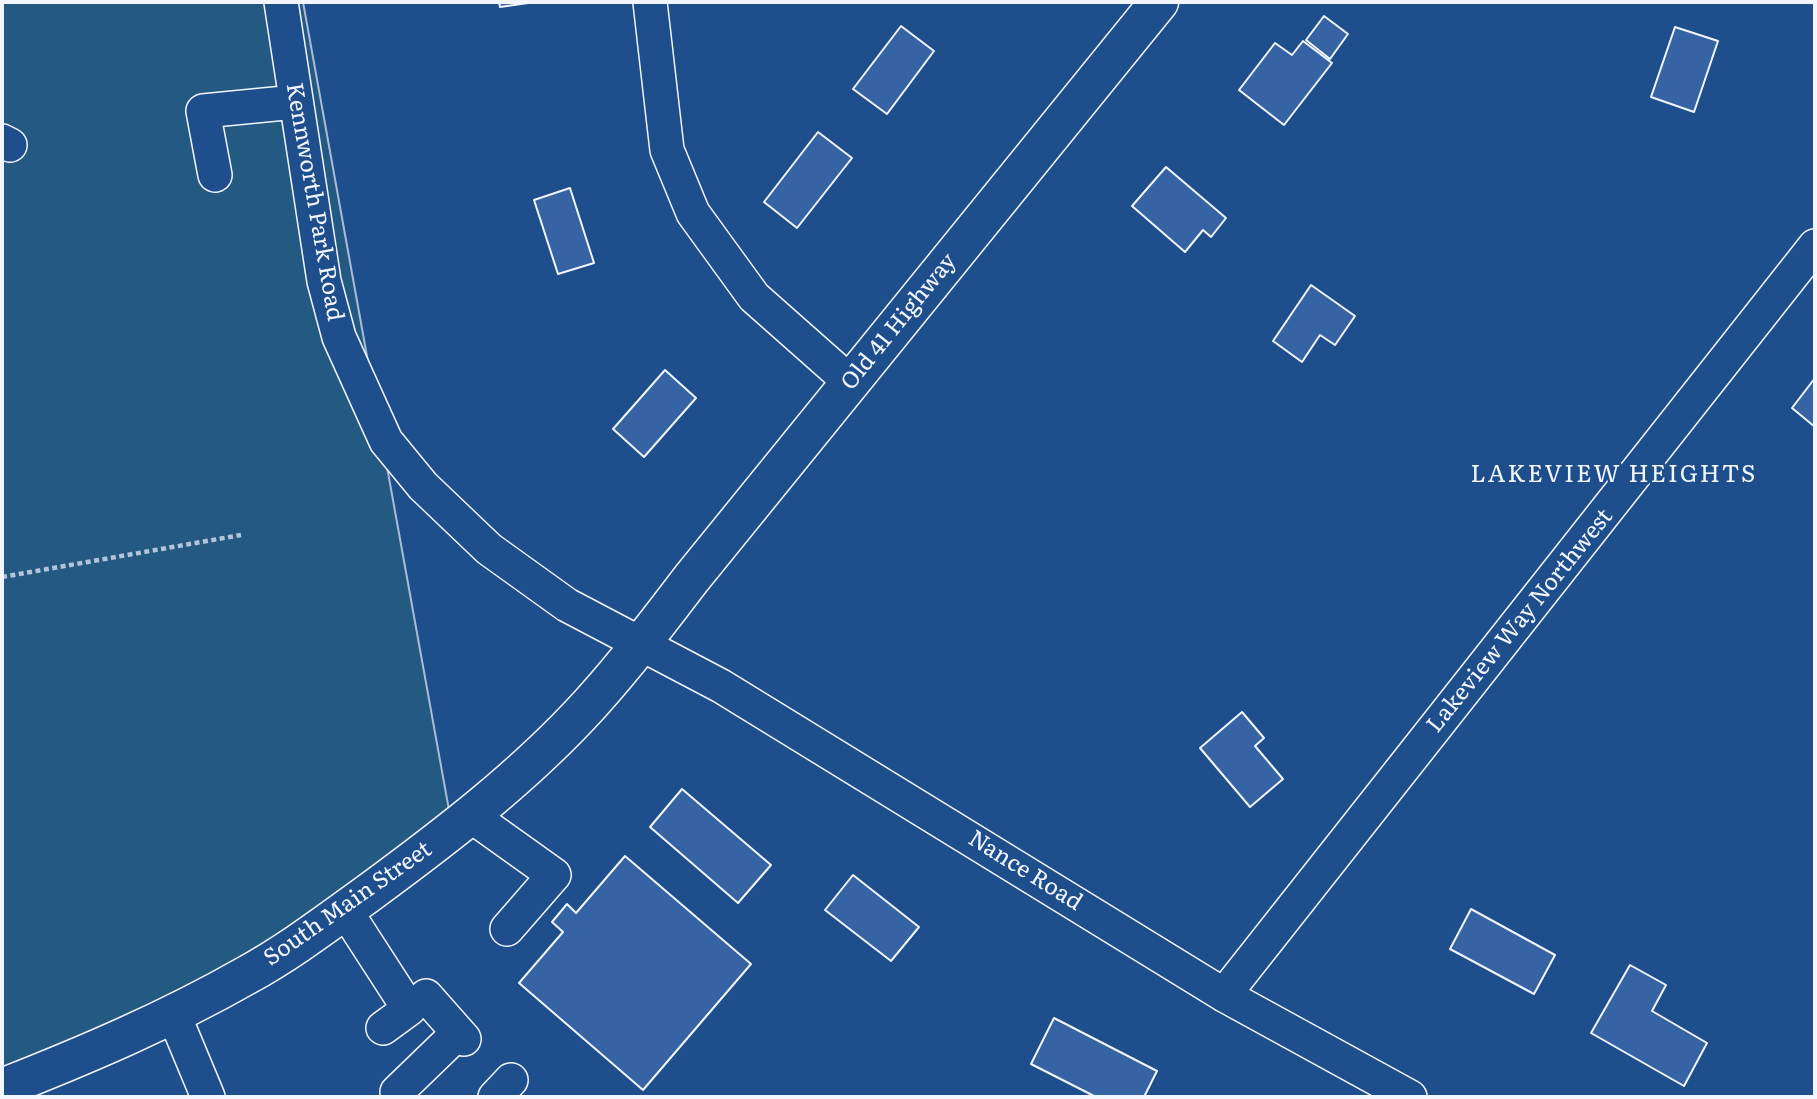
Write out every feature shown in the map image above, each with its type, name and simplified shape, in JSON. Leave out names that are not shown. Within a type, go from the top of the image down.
[{"type":"main road","name":"Old 41 Highway","points":[[642,644],[850,382],[1159,2]]},
{"type":"main road","name":"South Main Street","points":[[2,1088],[113,1044],[248,975],[345,910],[507,784],[589,705],[642,644]]},
{"type":"street","name":"Kennworth Park Road","points":[[281,2],[324,281],[339,337],[386,441],[423,486],[489,549],[567,605],[642,644]]},
{"type":"street","points":[[650,2],[667,150],[693,213],[754,297],[850,382]]},
{"type":"street","points":[[215,175],[203,111],[295,102]]},
{"type":"street","name":"Lakeview Way Northwest","points":[[1224,995],[1725,364],[1815,246]]},
{"type":"street","name":"Nance Road","points":[[642,644],[721,686],[1224,995],[1410,1097]]},
{"type":"street","points":[[470,815],[554,875],[507,929]]},
{"type":"street","points":[[345,910],[409,1009],[383,1028]]},
{"type":"street","points":[[397,1093],[461,1036],[426,996]]},
{"type":"street","points":[[173,1013],[208,1097]]},
{"type":"path","points":[[2,577],[241,535]]},
{"type":"shaded area","points":[[2,2],[303,2],[449,810],[248,982],[2,1088]]},
{"type":"building","points":[[499,2],[535,2],[500,7]]},
{"type":"building","points":[[1324,16],[1348,34],[1330,59],[1306,40]]},
{"type":"building","points":[[901,26],[934,51],[887,114],[853,89]]},
{"type":"building","points":[[1675,27],[1718,41],[1694,112],[1651,97]]},
{"type":"building","points":[[1303,41],[1332,63],[1284,125],[1239,90],[1275,43],[1292,55]]},
{"type":"building","points":[[818,132],[852,158],[797,228],[764,202]]},
{"type":"building","points":[[1166,167],[1226,218],[1211,237],[1203,230],[1185,252],[1132,206]]},
{"type":"building","points":[[570,188],[594,263],[558,274],[534,200]]},
{"type":"building","points":[[1311,285],[1355,316],[1335,345],[1320,335],[1302,362],[1273,341]]},
{"type":"building","points":[[665,370],[696,398],[644,457],[613,429]]},
{"type":"building","points":[[1815,378],[1815,427],[1792,408]]},
{"type":"building","points":[[1242,712],[1264,738],[1255,746],[1283,779],[1250,807],[1200,748]]},
{"type":"building","points":[[682,789],[771,865],[738,903],[650,827]]},
{"type":"building","points":[[625,856],[751,964],[643,1090],[519,983],[563,932],[552,922],[567,904],[576,913]]},
{"type":"building","points":[[853,875],[919,927],[891,961],[825,910]]},
{"type":"building","points":[[1471,909],[1555,955],[1534,994],[1450,949]]},
{"type":"building","points":[[1630,965],[1666,985],[1652,1011],[1707,1043],[1684,1086],[1591,1033]]},
{"type":"building","points":[[1054,1018],[1157,1071],[1144,1097],[1096,1097],[1031,1064]]},
{"type":"district","name":"LAKEVIEW HEIGHTS","points":[[1614,475]]}]
